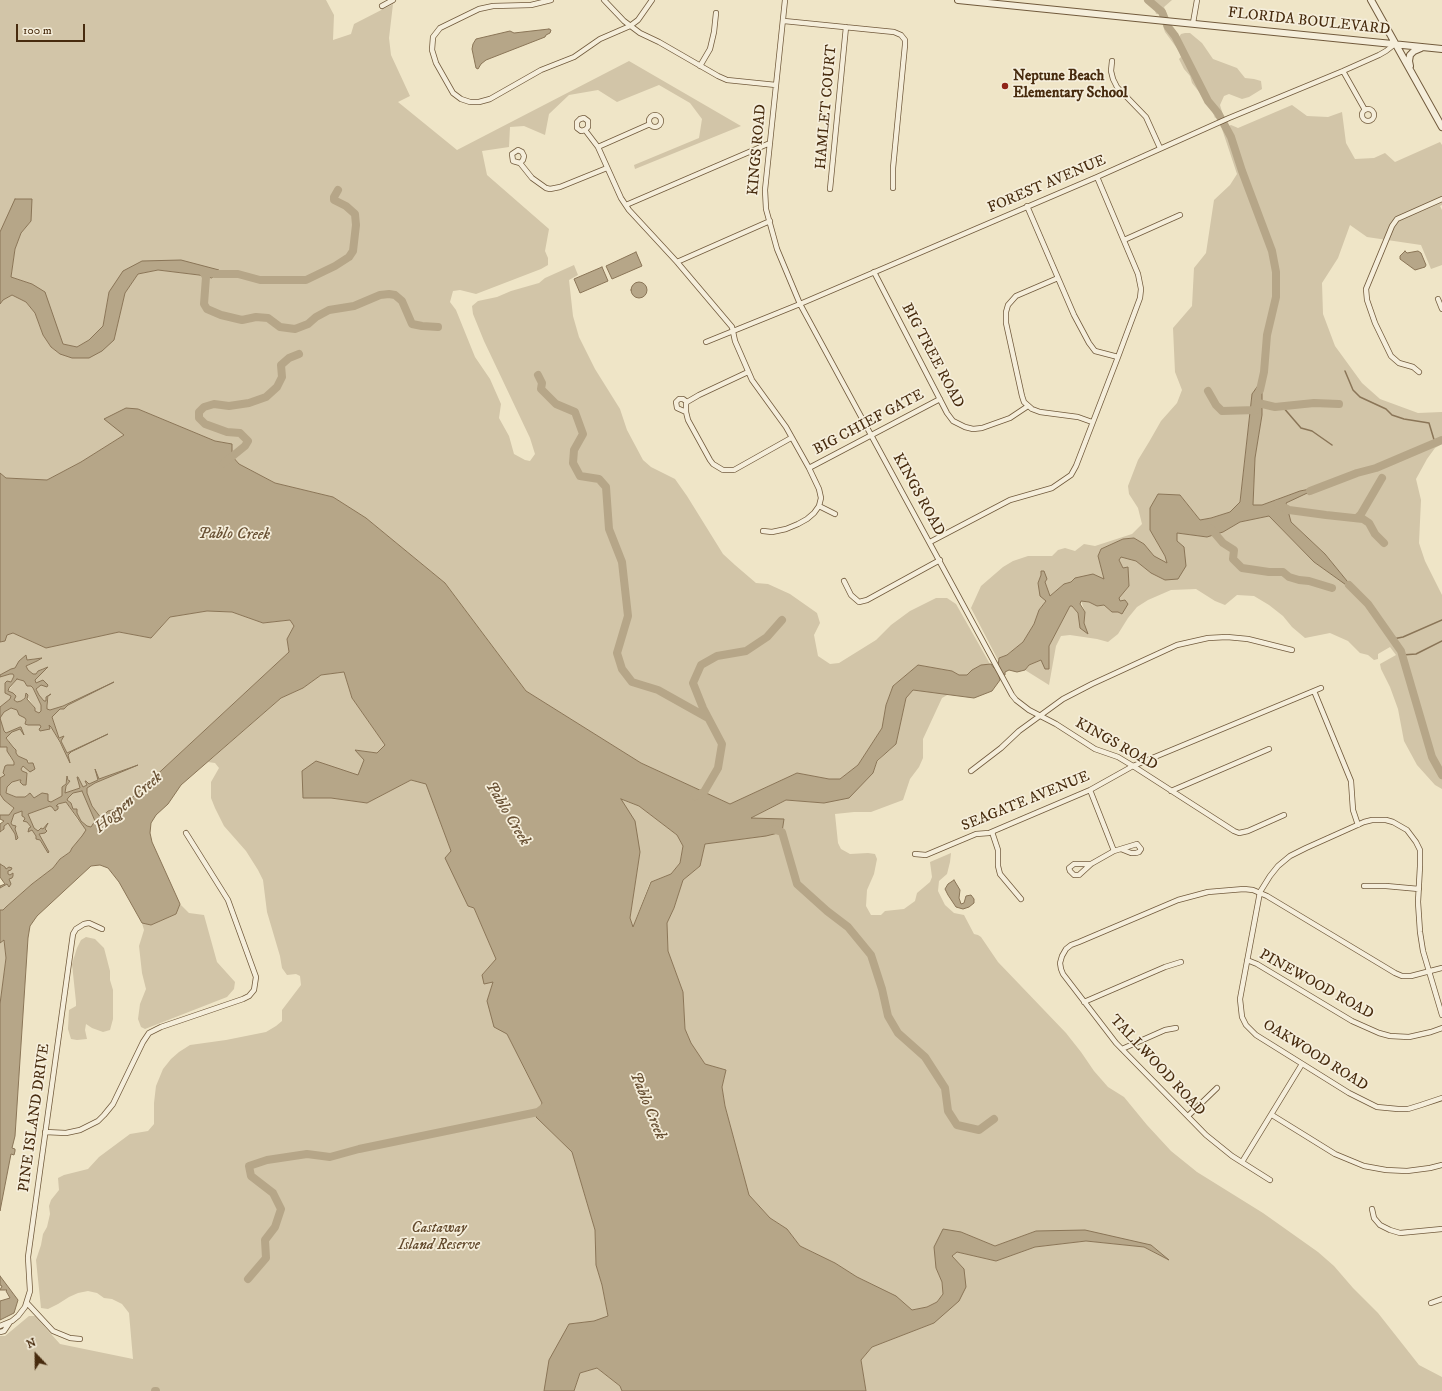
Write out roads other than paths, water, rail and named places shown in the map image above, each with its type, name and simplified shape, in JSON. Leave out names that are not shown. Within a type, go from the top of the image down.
[{"type":"street","points":[[382,6],[393,0]]},
{"type":"street","points":[[551,0],[532,5],[493,6],[479,9],[443,26],[437,31],[433,37],[432,50],[442,75],[453,93],[461,99],[470,102],[485,101],[550,66],[574,57],[600,39],[630,26],[638,20],[652,0]]},
{"type":"street","points":[[604,0],[624,21],[640,33],[727,80],[776,85]]},
{"type":"street","name":"KINGS ROAD","points":[[785,0],[765,200],[777,249],[800,304],[940,560],[1001,677],[1016,700],[1095,749],[1118,757],[1133,766],[1234,832],[1239,833],[1248,831],[1284,815]]},
{"type":"street","name":"FLORIDA BOULEVARD","points":[[958,0],[984,1],[1151,20],[1442,49]]},
{"type":"street","points":[[1193,23],[1197,0]]},
{"type":"street","points":[[1371,0],[1442,127]]},
{"type":"street","points":[[700,66],[710,49],[716,14]]},
{"type":"street","points":[[784,21],[894,32],[901,35],[905,40],[893,168],[893,188]]},
{"type":"street","name":"HAMLET COURT","points":[[830,188],[846,27]]},
{"type":"street","name":"FOREST AVENUE","points":[[706,342],[800,304],[1097,177],[1229,118],[1343,71],[1379,55],[1395,44]]},
{"type":"street","points":[[1412,73],[1409,61],[1410,55],[1414,51],[1425,47]]},
{"type":"street","points":[[1112,61],[1111,71],[1117,87],[1146,117],[1160,148]]},
{"type":"street","points":[[1343,71],[1365,110]]},
{"type":"street","points":[[598,147],[650,124]]},
{"type":"street","points":[[585,130],[598,147],[626,205],[677,262],[733,330],[735,341],[748,372],[786,427],[819,489],[819,506],[814,513],[798,524],[786,529],[772,532],[763,531]]},
{"type":"street","points":[[626,205],[770,143]]},
{"type":"street","points":[[520,163],[532,178],[546,188],[550,189],[560,187],[607,168]]},
{"type":"street","points":[[930,542],[1010,500],[1041,492],[1061,483],[1071,475],[1073,471],[1118,357],[1140,298],[1141,289],[1138,274],[1097,177]]},
{"type":"street","points":[[1419,372],[1413,367],[1399,363],[1390,356],[1375,323],[1366,289],[1392,226],[1397,219],[1442,200]]},
{"type":"street","points":[[1028,206],[1074,314],[1092,347],[1096,351],[1118,357]]},
{"type":"street","points":[[1124,240],[1180,215]]},
{"type":"street","points":[[677,262],[770,221]]},
{"type":"street","name":"BIG TREE ROAD","points":[[874,272],[947,413],[953,421],[973,429],[982,428],[998,423],[1020,412],[1028,406]]},
{"type":"street","points":[[1058,278],[1016,296],[1008,305],[1006,312],[1006,323],[1022,396],[1028,406],[1040,412],[1078,416],[1092,422]]},
{"type":"street","points":[[1438,299],[1442,310]]},
{"type":"street","points":[[687,402],[699,394],[748,372]]},
{"type":"street","points":[[686,412],[677,408],[676,402],[679,399],[683,399],[687,402]]},
{"type":"street","name":"BIG CHIEF GATE","points":[[809,468],[940,399]]},
{"type":"street","points":[[687,402],[686,412],[692,428],[710,460],[713,464],[723,470],[739,468],[791,438]]},
{"type":"street","points":[[819,506],[835,514]]},
{"type":"street","points":[[844,581],[851,595],[859,602],[867,600],[940,560]]},
{"type":"street","points":[[971,771],[1001,748],[1019,731],[1063,699],[1161,652],[1192,641],[1208,638],[1248,639],[1292,650]]},
{"type":"street","name":"SEAGATE AVENUE","points":[[915,854],[926,855],[976,834],[992,832],[1090,790],[1133,766],[1321,688]]},
{"type":"street","points":[[1314,691],[1351,781],[1353,810],[1358,825]]},
{"type":"street","points":[[1171,790],[1269,750]]},
{"type":"street","points":[[1090,790],[1114,851]]},
{"type":"street","name":"OAKWOOD ROAD","points":[[1442,1015],[1423,951],[1420,932],[1420,850],[1412,836],[1401,826],[1386,820],[1372,820],[1290,856],[1278,866],[1260,892],[1240,998],[1242,1017],[1246,1025],[1256,1035],[1302,1064],[1356,1097],[1377,1107],[1408,1109],[1442,1098]]},
{"type":"street","points":[[992,832],[998,850],[998,866],[1000,874],[1021,899]]},
{"type":"street","points":[[45,1132],[66,1133],[80,1130],[98,1121],[113,1104],[143,1042],[149,1033],[161,1027],[243,999],[249,996],[254,990],[256,977],[228,900],[186,833]]},
{"type":"street","points":[[1091,864],[1114,851],[1121,849]]},
{"type":"street","points":[[1364,886],[1419,889]]},
{"type":"street","name":"TALLWOOD ROAD","points":[[1270,1180],[1227,1153],[1206,1135],[1122,1050],[1067,980],[1061,969],[1062,956],[1066,949],[1071,945],[1165,905],[1208,892],[1244,889],[1260,892],[1402,976],[1411,976],[1442,968]]},
{"type":"street","name":"PINE ISLAND DRIVE","points":[[27,1303],[30,1291],[28,1257],[73,934],[76,929],[84,924],[90,923],[102,929]]},
{"type":"street","name":"PINEWOOD ROAD","points":[[1247,960],[1257,964],[1352,1022],[1379,1033],[1390,1036],[1409,1037],[1442,1028]]},
{"type":"street","points":[[1084,1002],[1165,967],[1181,962]]},
{"type":"street","points":[[1122,1050],[1165,1030],[1176,1028]]},
{"type":"street","points":[[1242,1162],[1302,1064]]},
{"type":"street","points":[[1188,1116],[1217,1088]]},
{"type":"street","points":[[1272,1115],[1335,1154],[1364,1166],[1386,1170],[1407,1170],[1430,1168],[1442,1164]]},
{"type":"street","points":[[1372,1209],[1374,1218],[1380,1224],[1390,1230],[1400,1233],[1442,1229]]},
{"type":"street","points":[[1431,1303],[1442,1299]]},
{"type":"street","points":[[0,1326],[10,1322],[18,1316],[27,1303],[53,1332],[70,1338],[80,1339]]},
{"type":"street","points":[[0,1332],[4,1331],[10,1322]]},
{"type":"water","points":[[551,30],[550,33],[545,37],[486,60],[478,69],[476,68],[472,49],[476,39],[510,31],[514,33]]},
{"type":"water","points":[[15,199],[32,199],[31,221],[21,233],[15,249],[11,277],[32,284],[45,292],[63,344],[77,347],[89,340],[103,326],[109,292],[123,271],[142,261],[181,260],[219,270],[212,278],[158,270],[138,274],[125,293],[114,340],[102,351],[89,358],[72,358],[60,354],[51,347],[43,335],[35,313],[26,302],[12,295],[3,300],[0,304],[0,232]]},
{"type":"water","points":[[1405,251],[1407,253],[1418,251],[1421,253],[1426,265],[1425,267],[1415,270],[1400,259],[1400,256]]},
{"type":"water","points":[[636,252],[642,266],[612,279],[606,266]]},
{"type":"water","points":[[602,267],[608,281],[580,293],[574,279]]},
{"type":"water","points":[[639,282],[645,284],[647,290],[645,296],[639,298],[633,296],[631,290],[633,284]]},
{"type":"water","points":[[1262,380],[1262,415],[1255,458],[1253,505],[1262,505],[1300,491],[1320,487],[1286,503],[1291,522],[1325,554],[1356,592],[1314,562],[1269,516],[1240,522],[1223,532],[1207,537],[1177,533],[1177,541],[1184,547],[1186,566],[1178,579],[1165,580],[1151,573],[1136,561],[1121,557],[1119,560],[1123,568],[1128,567],[1129,586],[1119,598],[1120,601],[1125,600],[1128,604],[1122,614],[1112,612],[1104,605],[1097,606],[1089,602],[1081,601],[1080,604],[1085,612],[1084,623],[1088,634],[1080,628],[1078,613],[1072,606],[1070,606],[1049,646],[1049,669],[1045,669],[1041,660],[1029,665],[1025,670],[1017,672],[1009,670],[1005,672],[1005,675],[1003,674],[999,676],[1000,680],[992,691],[974,698],[913,690],[906,698],[896,744],[877,761],[873,773],[849,798],[824,803],[786,800],[751,818],[784,819],[782,832],[766,836],[705,844],[700,866],[683,880],[674,908],[667,923],[668,951],[683,992],[685,1029],[691,1043],[705,1064],[726,1070],[722,1087],[725,1106],[749,1195],[770,1218],[787,1229],[800,1246],[896,1296],[912,1310],[927,1307],[937,1302],[943,1294],[942,1282],[936,1268],[934,1247],[943,1229],[961,1232],[995,1246],[1036,1231],[1085,1230],[1151,1245],[1169,1260],[1144,1247],[1086,1241],[1035,1247],[996,1261],[957,1252],[952,1256],[964,1269],[966,1287],[959,1301],[934,1323],[872,1347],[861,1360],[866,1391],[622,1391],[620,1386],[597,1368],[580,1373],[574,1391],[544,1391],[549,1360],[569,1324],[594,1321],[608,1316],[602,1285],[596,1265],[595,1230],[572,1152],[536,1117],[542,1103],[507,1034],[494,1027],[487,1001],[493,982],[484,984],[482,975],[496,959],[474,908],[468,906],[445,858],[451,851],[426,784],[411,780],[367,803],[331,798],[303,798],[302,771],[316,761],[358,775],[364,760],[355,750],[377,753],[385,745],[352,698],[344,672],[321,675],[303,688],[281,698],[181,785],[168,804],[156,815],[151,823],[150,833],[152,842],[180,904],[176,914],[151,925],[142,923],[119,882],[108,868],[100,865],[91,866],[37,916],[30,926],[15,1136],[12,1148],[15,1149],[15,1151],[14,1155],[11,1154],[0,1211],[0,1004],[6,958],[4,940],[0,943],[0,910],[3,910],[32,884],[53,868],[60,859],[70,852],[86,830],[66,802],[58,804],[56,806],[58,806],[58,809],[55,811],[50,806],[28,814],[34,828],[38,831],[41,828],[43,829],[48,823],[45,829],[47,831],[39,834],[49,852],[48,853],[40,840],[36,839],[36,836],[32,830],[28,832],[29,828],[31,827],[27,822],[23,821],[25,819],[22,816],[22,811],[14,814],[11,823],[12,825],[16,826],[15,829],[18,838],[16,840],[15,834],[8,823],[0,832],[0,824],[4,821],[0,819],[0,815],[9,815],[14,808],[4,800],[0,794],[0,778],[5,775],[3,773],[5,766],[14,765],[14,762],[7,751],[7,747],[0,747],[0,718],[6,733],[21,727],[24,735],[20,729],[12,732],[6,738],[16,750],[18,756],[27,760],[28,763],[33,763],[35,769],[30,772],[23,766],[21,769],[22,771],[27,773],[26,785],[23,785],[20,782],[21,780],[12,782],[7,787],[6,793],[16,797],[25,797],[30,793],[34,798],[42,793],[48,794],[48,801],[51,802],[62,796],[62,787],[66,784],[67,776],[68,780],[70,781],[66,786],[65,793],[80,788],[77,777],[83,787],[87,785],[85,781],[89,784],[98,780],[95,769],[99,779],[138,765],[95,783],[87,788],[87,793],[92,806],[101,818],[108,811],[121,808],[289,652],[287,639],[294,626],[290,620],[263,623],[232,612],[207,611],[170,617],[151,638],[119,632],[46,648],[13,633],[7,635],[5,641],[0,642],[0,473],[6,478],[47,480],[81,462],[124,435],[104,419],[126,408],[138,409],[215,441],[232,444],[232,456],[239,464],[275,483],[333,497],[366,518],[445,583],[526,691],[641,763],[730,804],[797,773],[829,779],[840,779],[858,765],[882,728],[886,705],[893,686],[918,665],[952,671],[959,675],[967,675],[981,665],[991,664],[994,668],[998,666],[999,658],[1007,655],[1023,642],[1034,624],[1039,610],[1046,601],[1040,596],[1038,583],[1041,571],[1044,571],[1047,579],[1045,582],[1050,596],[1064,584],[1071,582],[1075,578],[1093,574],[1104,579],[1098,556],[1101,549],[1123,539],[1134,538],[1144,544],[1154,556],[1167,563],[1165,556],[1150,530],[1150,508],[1158,494],[1180,495],[1200,520],[1230,512],[1240,502],[1252,394]],"holes":[[[82,791],[95,821],[91,827],[87,826],[81,821],[77,813],[77,809],[73,809],[71,803],[67,800],[73,793]],[[621,799],[639,806],[677,835],[683,846],[680,863],[671,874],[651,882],[633,927],[630,918],[640,852],[635,821]]]},
{"type":"water","points":[[26,655],[27,660],[42,658],[26,666],[33,674],[36,674],[38,671],[48,667],[35,680],[36,683],[43,680],[48,685],[47,687],[41,685],[36,689],[44,701],[46,701],[46,697],[51,694],[48,696],[47,706],[47,709],[50,710],[63,706],[114,682],[68,705],[64,709],[60,709],[52,717],[59,738],[64,736],[61,741],[67,753],[108,734],[71,752],[68,755],[70,763],[60,742],[49,725],[50,729],[40,731],[40,725],[25,724],[25,718],[19,715],[17,710],[11,708],[4,712],[0,718],[0,707],[10,699],[11,696],[5,693],[5,683],[7,681],[11,682],[14,676],[13,674],[10,674],[0,677],[0,675],[15,668],[19,661]],"holes":[[[17,679],[24,681],[27,686],[31,686],[33,688],[41,705],[41,711],[39,713],[35,711],[35,708],[27,699],[28,695],[26,693],[25,698],[17,702],[14,700],[16,696],[8,691]]]},
{"type":"water","points":[[0,864],[6,869],[9,867],[12,868],[8,871],[8,874],[10,875],[13,873],[12,878],[9,879],[11,884],[9,887],[7,884],[0,888],[0,886],[5,884],[0,877]]},
{"type":"water","points":[[954,880],[960,890],[959,898],[961,904],[964,903],[966,896],[971,895],[974,899],[974,903],[969,907],[963,909],[956,907],[948,895],[945,889],[948,884]]},
{"type":"water","points":[[0,1276],[18,1300],[14,1313],[0,1320],[0,1301],[10,1298],[6,1291],[7,1290],[0,1290],[2,1286],[0,1285]]},
{"type":"waterway","points":[[1148,0],[1162,12],[1168,27],[1175,36],[1208,101],[1218,113],[1231,137],[1272,251],[1276,272],[1276,297],[1267,335],[1264,372],[1260,390]]},
{"type":"waterway","points":[[206,272],[215,274],[238,274],[260,280],[306,280],[335,266],[349,257],[353,251],[356,225],[355,214],[346,206],[334,200],[338,190]]},
{"type":"waterway","points":[[203,272],[206,277],[204,304],[207,309],[221,315],[242,320],[256,317],[268,318],[280,327],[295,329],[308,324],[316,317],[329,310],[354,306],[380,295],[389,294],[395,295],[402,301],[412,324],[438,327]]},
{"type":"waterway","points":[[224,463],[245,446],[248,441],[240,433],[227,432],[205,424],[199,418],[199,412],[204,407],[214,404],[229,406],[249,403],[266,397],[277,387],[282,377],[281,365],[289,358],[299,354]]},
{"type":"waterway","points":[[1345,371],[1353,390],[1360,397],[1386,409],[1392,415],[1404,419],[1429,423],[1435,443]]},
{"type":"waterway","points":[[538,375],[542,383],[541,389],[556,404],[575,412],[583,434],[574,450],[573,463],[580,476],[599,479],[606,487],[609,529],[622,562],[628,616],[617,653],[622,669],[632,682],[658,690],[708,718]]},
{"type":"waterway","points":[[1208,391],[1216,405],[1222,411],[1256,410]]},
{"type":"waterway","points":[[1258,403],[1275,407],[1314,403],[1339,404]]},
{"type":"waterway","points":[[1282,406],[1301,428],[1312,431],[1332,445]]},
{"type":"waterway","points":[[1310,491],[1357,473],[1376,468],[1442,440]]},
{"type":"waterway","points":[[1357,518],[1361,514],[1382,478]]},
{"type":"waterway","points":[[1278,504],[1289,510],[1363,519],[1369,523],[1375,534],[1384,543]]},
{"type":"waterway","points":[[1211,529],[1223,543],[1234,550],[1233,559],[1242,568],[1269,572],[1283,572],[1289,577],[1332,588]]},
{"type":"waterway","points":[[1349,585],[1368,604],[1401,651],[1432,757],[1442,775]]},
{"type":"waterway","points":[[695,796],[704,792],[718,768],[722,744],[703,708],[693,683],[701,665],[717,656],[746,651],[767,637],[782,620]]},
{"type":"waterway","points":[[1393,639],[1403,637],[1442,620]]},
{"type":"waterway","points":[[1402,655],[1416,654],[1442,641]]},
{"type":"waterway","points":[[772,829],[782,832],[797,884],[827,911],[848,927],[871,955],[882,989],[888,1016],[898,1033],[925,1057],[945,1088],[948,1111],[957,1125],[979,1130],[994,1119]]},
{"type":"waterway","points":[[248,1279],[266,1258],[265,1240],[275,1227],[281,1209],[273,1193],[251,1176],[249,1166],[267,1160],[307,1154],[330,1157],[359,1149],[538,1112],[546,1106]]},
{"type":"place","name":"Neptune Beach Elementary School","points":[[1005,86]]},
{"type":"water label","name":"Pablo Creek","points":[[234,535]]},
{"type":"water label","name":"Hogpen Creek","points":[[129,803]]},
{"type":"water label","name":"Pablo Creek","points":[[507,814]]},
{"type":"water label","name":"Pablo Creek","points":[[647,1106]]},
{"type":"park label","name":"Castaway Island Reserve","points":[[439,1238]]}]
